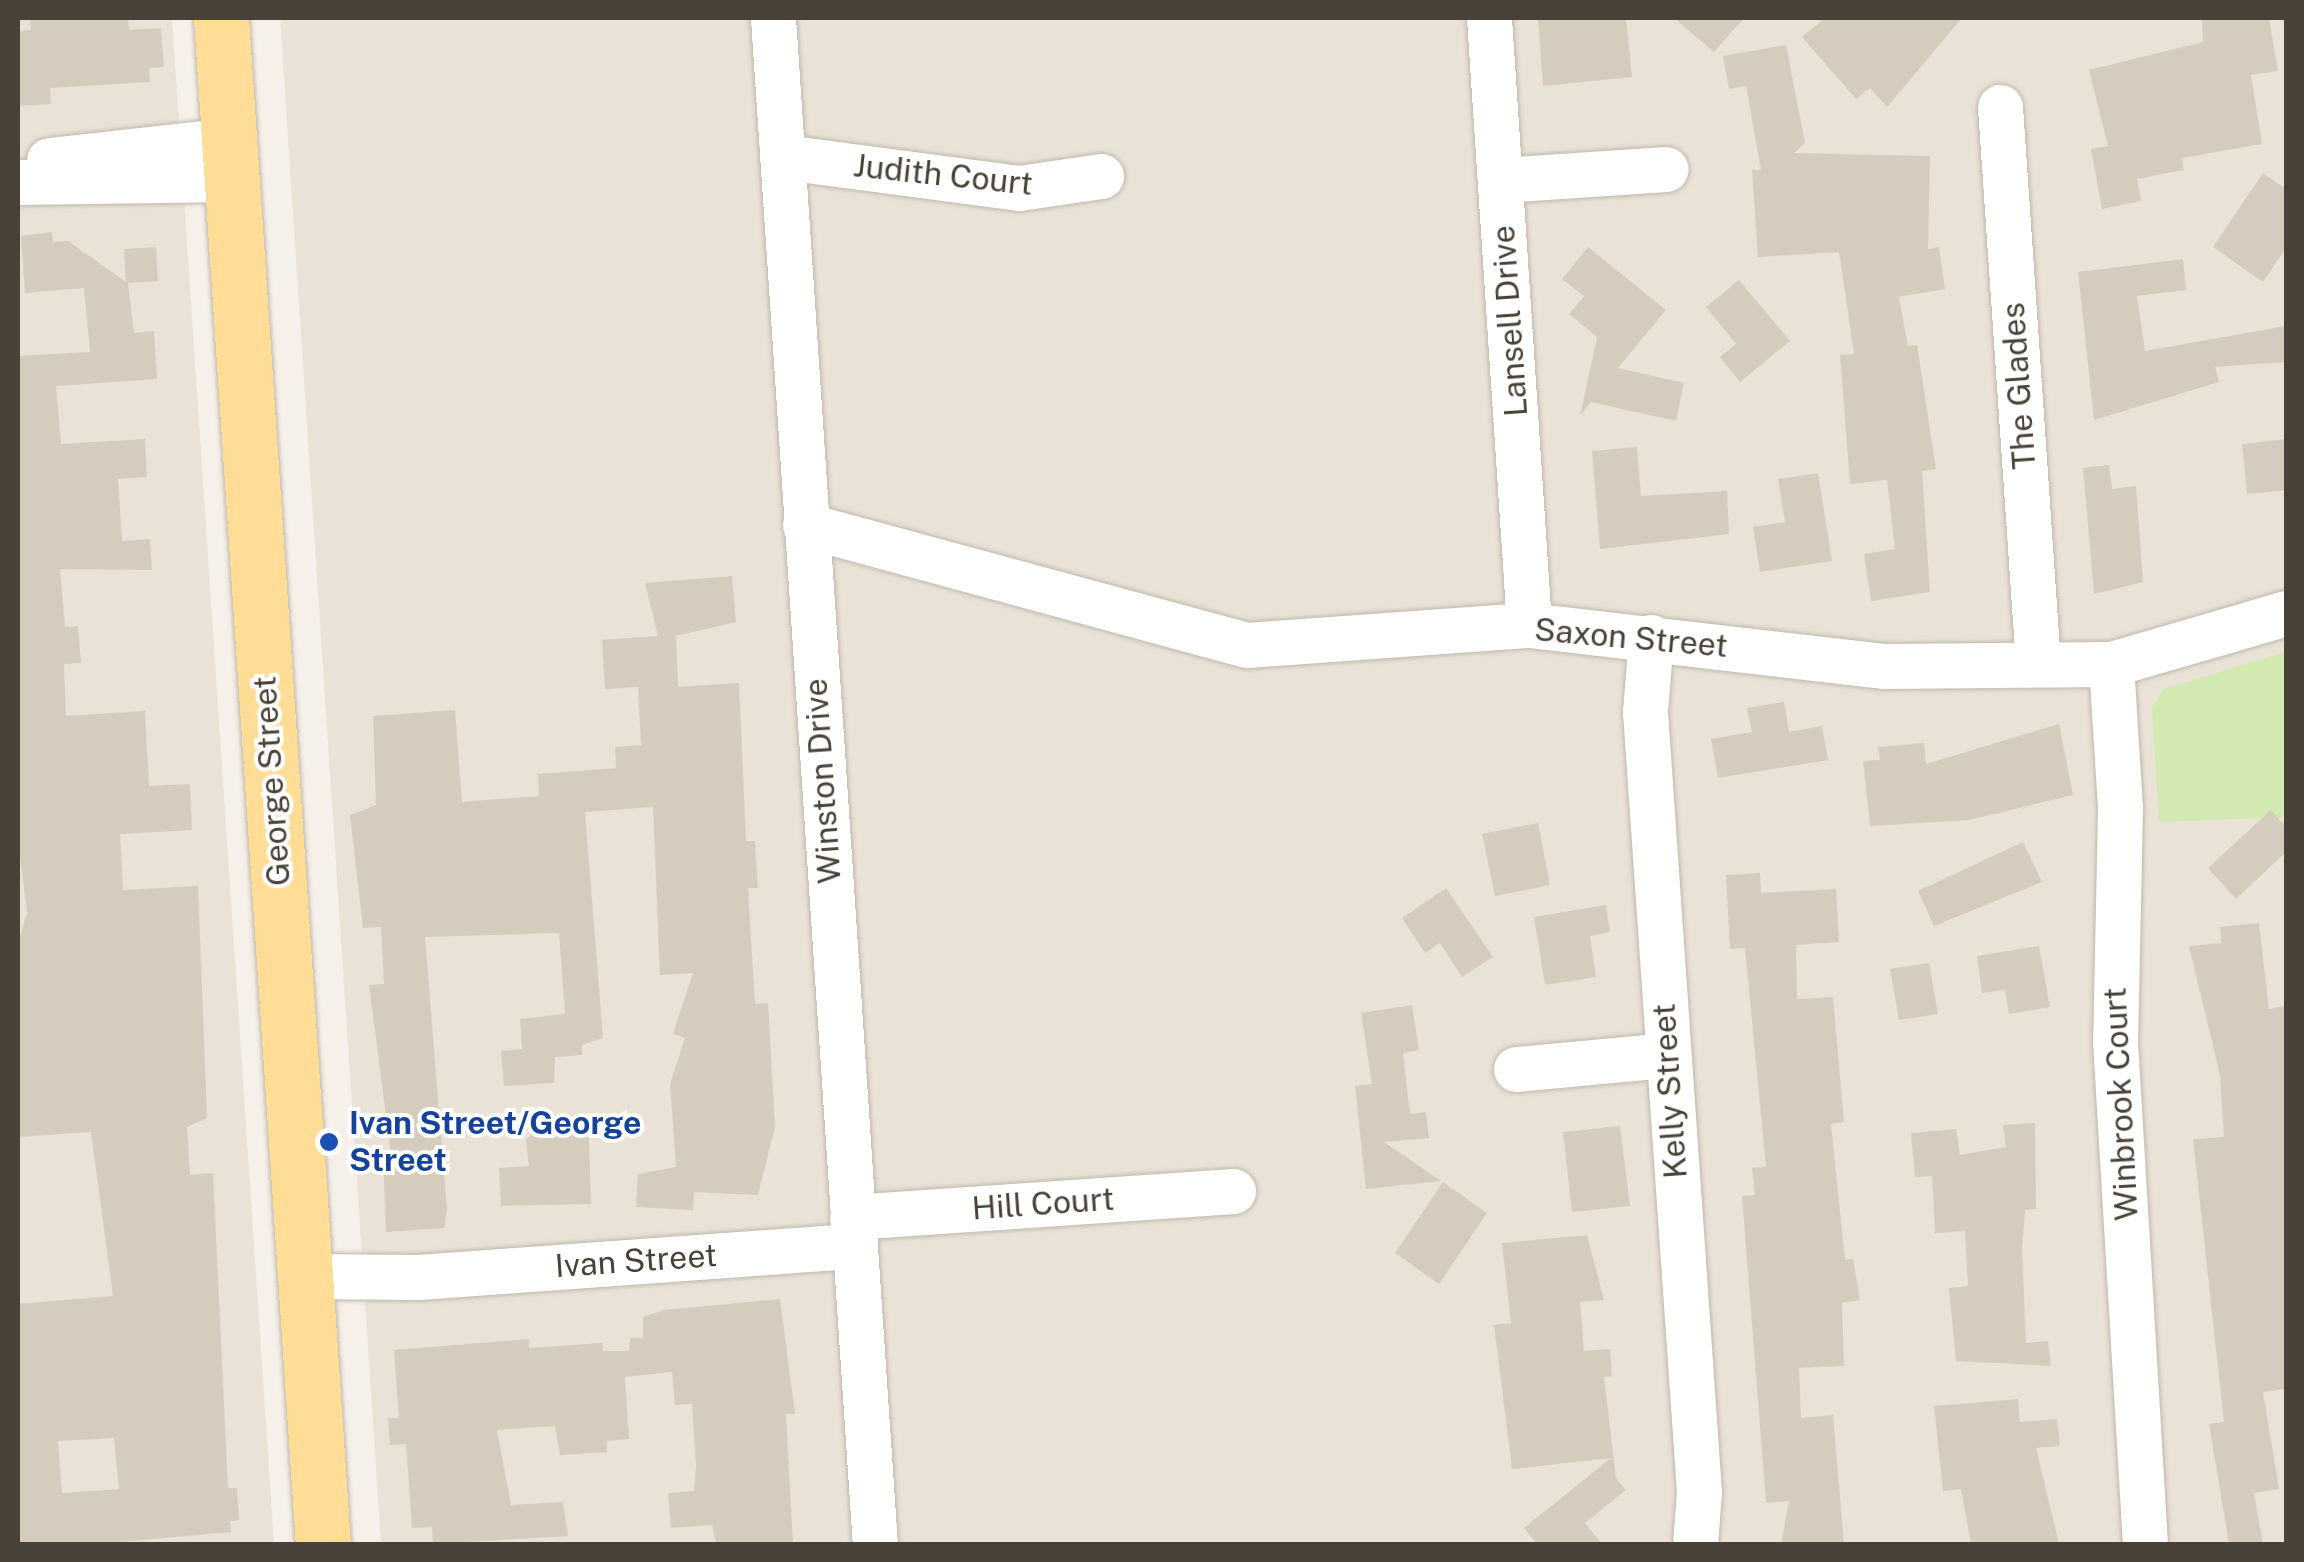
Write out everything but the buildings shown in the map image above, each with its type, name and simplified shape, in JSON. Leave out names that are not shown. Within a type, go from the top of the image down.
[{"type":"main road","name":"George Street","points":[[220,18],[323,1544]]},
{"type":"street","name":"Winston Drive","points":[[774,18],[875,1544]]},
{"type":"street","name":"Lansell Drive","points":[[1489,18],[1529,625]]},
{"type":"street","name":"The Glades","points":[[2000,108],[2038,664]]},
{"type":"street","name":"Judith Court","points":[[784,157],[1018,188],[1101,176]]},
{"type":"street","points":[[18,164],[230,160]]},
{"type":"street","points":[[18,182],[230,160]]},
{"type":"street","points":[[1501,180],[1666,169]]},
{"type":"street","name":"Saxon Street","points":[[805,525],[1247,645],[1529,625],[1885,666],[2111,664],[2286,613]]},
{"type":"street","name":"Kelly Street","points":[[1651,637],[1646,712],[1695,1544]]},
{"type":"street","name":"Winbrook Court","points":[[2111,664],[2120,808],[2116,1041],[2145,1544]]},
{"type":"street","points":[[1516,1068],[1668,1055]]},
{"type":"street","name":"Hill Court","points":[[854,1231],[1233,1190]]},
{"type":"street","name":"Ivan Street","points":[[305,1286],[854,1231]]},
{"type":"shaded area","points":[[18,18],[172,18],[274,1544],[18,1544]]},
{"type":"shaded area","points":[[280,18],[2286,18],[2286,1544],[381,1544]]},
{"type":"green space","points":[[2286,652],[2286,817],[2159,822],[2152,708],[2164,689]]},
{"type":"place","name":"Ivan Street/George Street","points":[[329,1142]]}]
